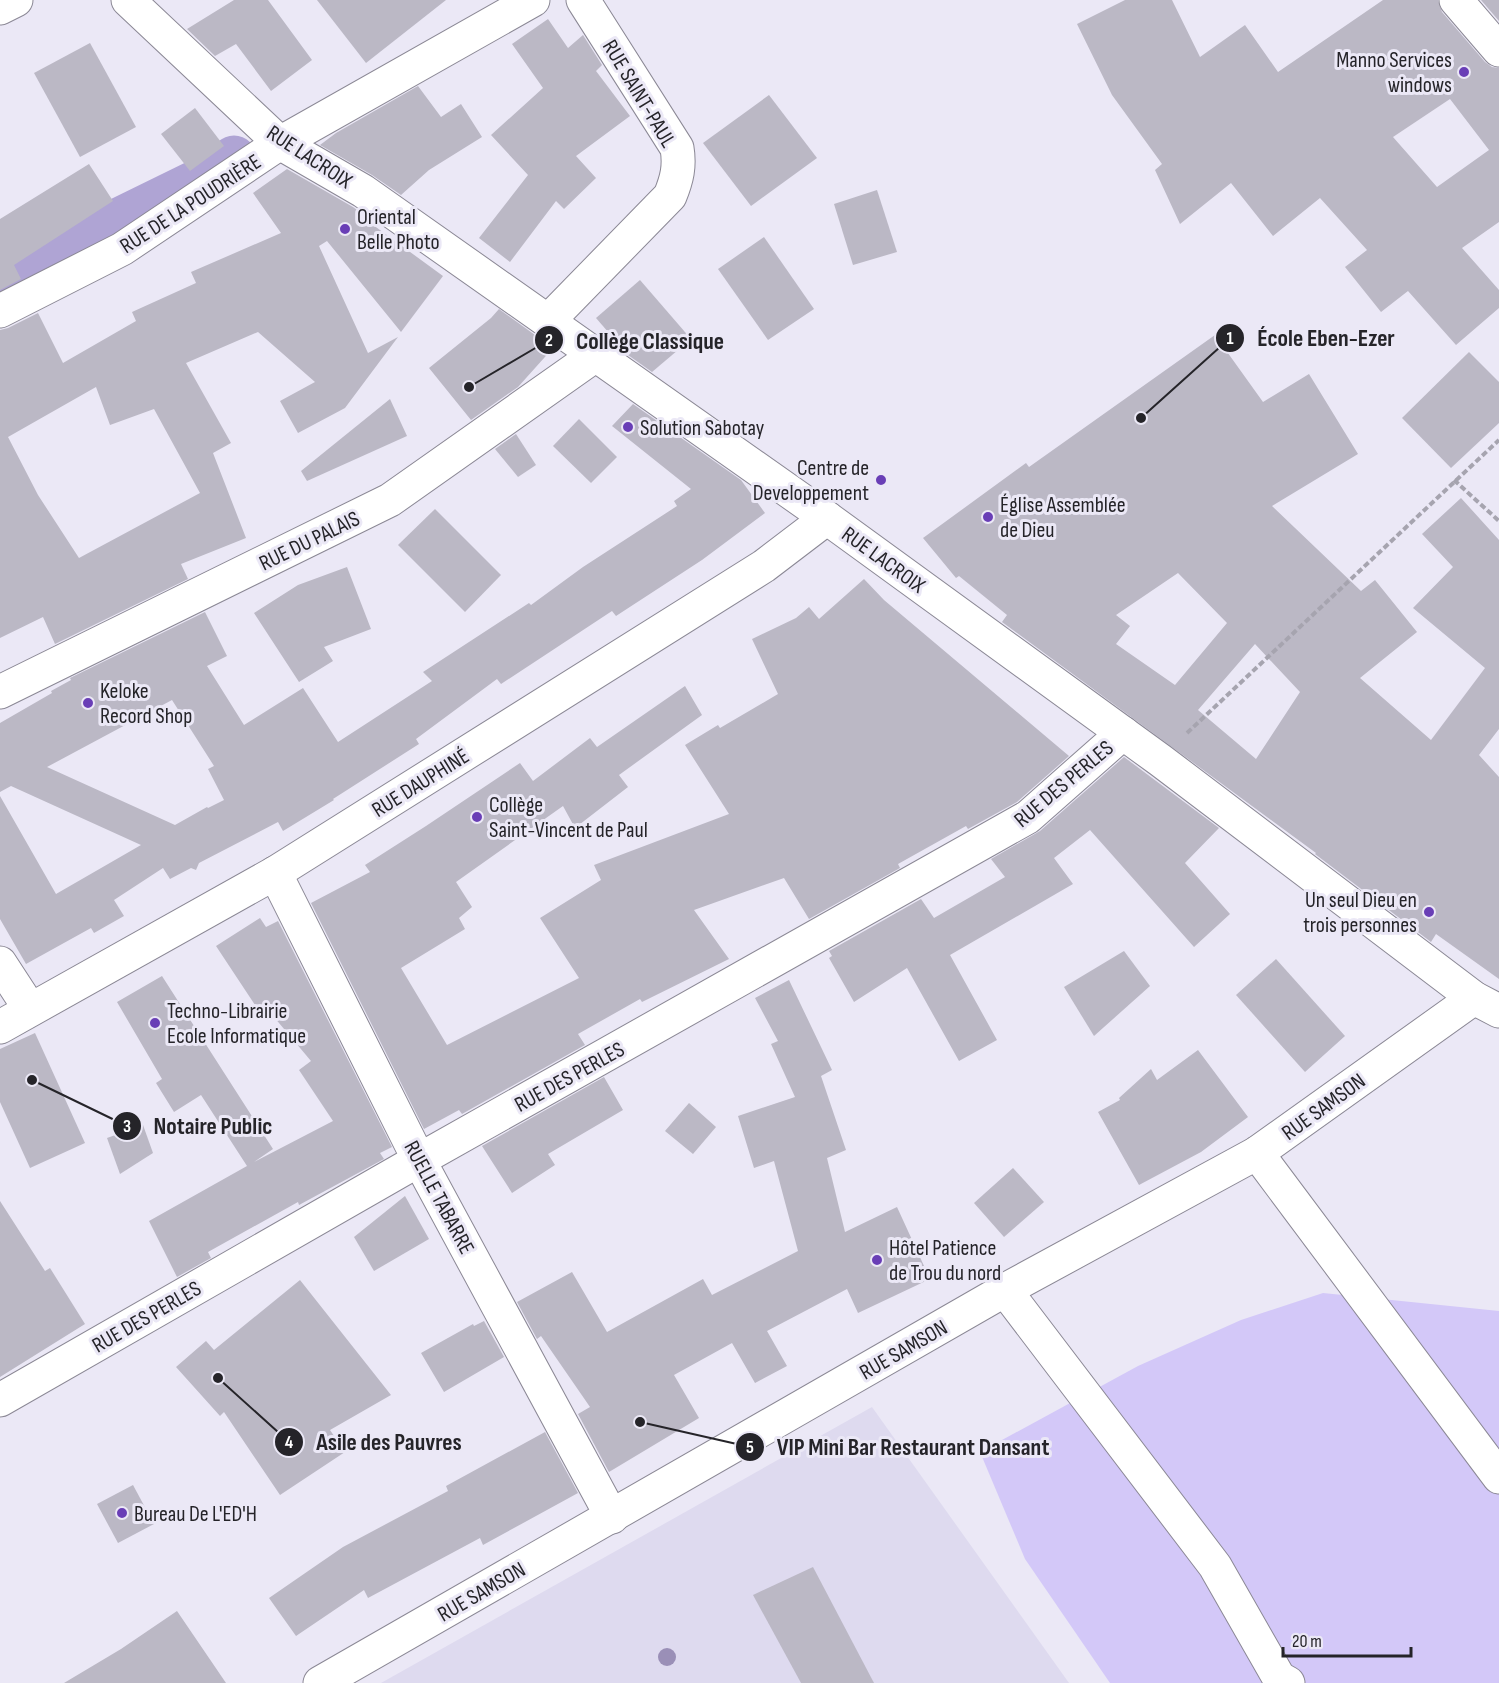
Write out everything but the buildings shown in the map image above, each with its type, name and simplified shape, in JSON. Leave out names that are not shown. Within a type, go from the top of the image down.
[{"type":"street","points":[[0,8],[16,0]]},
{"type":"street","name":"RUE LACROIX","points":[[128,0],[280,143],[363,190],[827,518],[1160,760],[1486,1004]]},
{"type":"street","name":"RUE DE LA POUDRIÈRE","points":[[0,311],[122,249],[280,143],[533,0]]},
{"type":"street","name":"RUE SAINT-PAUL","points":[[549,320],[670,196],[676,183],[679,164],[676,148],[583,0]]},
{"type":"street","points":[[1456,0],[1499,50]]},
{"type":"street","name":"RUE DU PALAIS","points":[[0,692],[390,500],[597,354]]},
{"type":"street","name":"RUE DAUPHINÉ","points":[[0,1027],[275,873],[764,566],[827,518]]},
{"type":"street","name":"RUE DES PERLES","points":[[0,1400],[419,1160],[1028,817],[1123,733]]},
{"type":"street","name":"RUELLE TABARRE","points":[[275,873],[419,1160],[612,1517]]},
{"type":"street","points":[[0,963],[30,1009]]},
{"type":"street","name":"RUE SAMSON","points":[[320,1683],[1005,1290],[1257,1153],[1486,1004]]},
{"type":"street","points":[[1257,1153],[1499,1477]]},
{"type":"street","points":[[1005,1290],[1215,1566],[1279,1678],[1288,1683]]},
{"type":"path","points":[[1160,760],[1454,480],[1499,440]]},
{"type":"path","points":[[1454,480],[1499,521]]},
{"type":"shaded area","points":[[1323,1293],[1499,1311],[1499,1683],[1110,1683],[1025,1559],[980,1452],[1138,1366],[1241,1320]]},
{"type":"shaded area","points":[[872,1407],[1069,1683],[381,1683]]},
{"type":"waterway","points":[[0,283],[103,228],[201,180],[234,158]]},
{"type":"place","name":"Manno Services windows","points":[[1464,72]]},
{"type":"place","name":"Oriental Belle Photo","points":[[345,229]]},
{"type":"place","name":"Collège Classique","points":[[469,387]]},
{"type":"place","name":"École Eben-Ezer","points":[[1141,418]]},
{"type":"place","name":"Solution Sabotay","points":[[628,427]]},
{"type":"place","name":"Centre de Developpement","points":[[881,480]]},
{"type":"place","name":"Église Assemblée de Dieu","points":[[988,517]]},
{"type":"place","name":"Keloke Record Shop","points":[[88,703]]},
{"type":"place","name":"Collège Saint-Vincent de Paul","points":[[477,817]]},
{"type":"place","name":"Un seul Dieu en trois personnes","points":[[1429,912]]},
{"type":"place","name":"Techno-Librairie Ecole Informatique","points":[[155,1023]]},
{"type":"place","name":"Notaire Public","points":[[32,1080]]},
{"type":"place","name":"Hôtel Patience de Trou du nord","points":[[877,1260]]},
{"type":"place","name":"Asile des Pauvres","points":[[218,1378]]},
{"type":"place","name":"VIP Mini Bar Restaurant Dansant","points":[[640,1422]]},
{"type":"place","name":"Bureau De L'ED'H","points":[[122,1513]]}]
